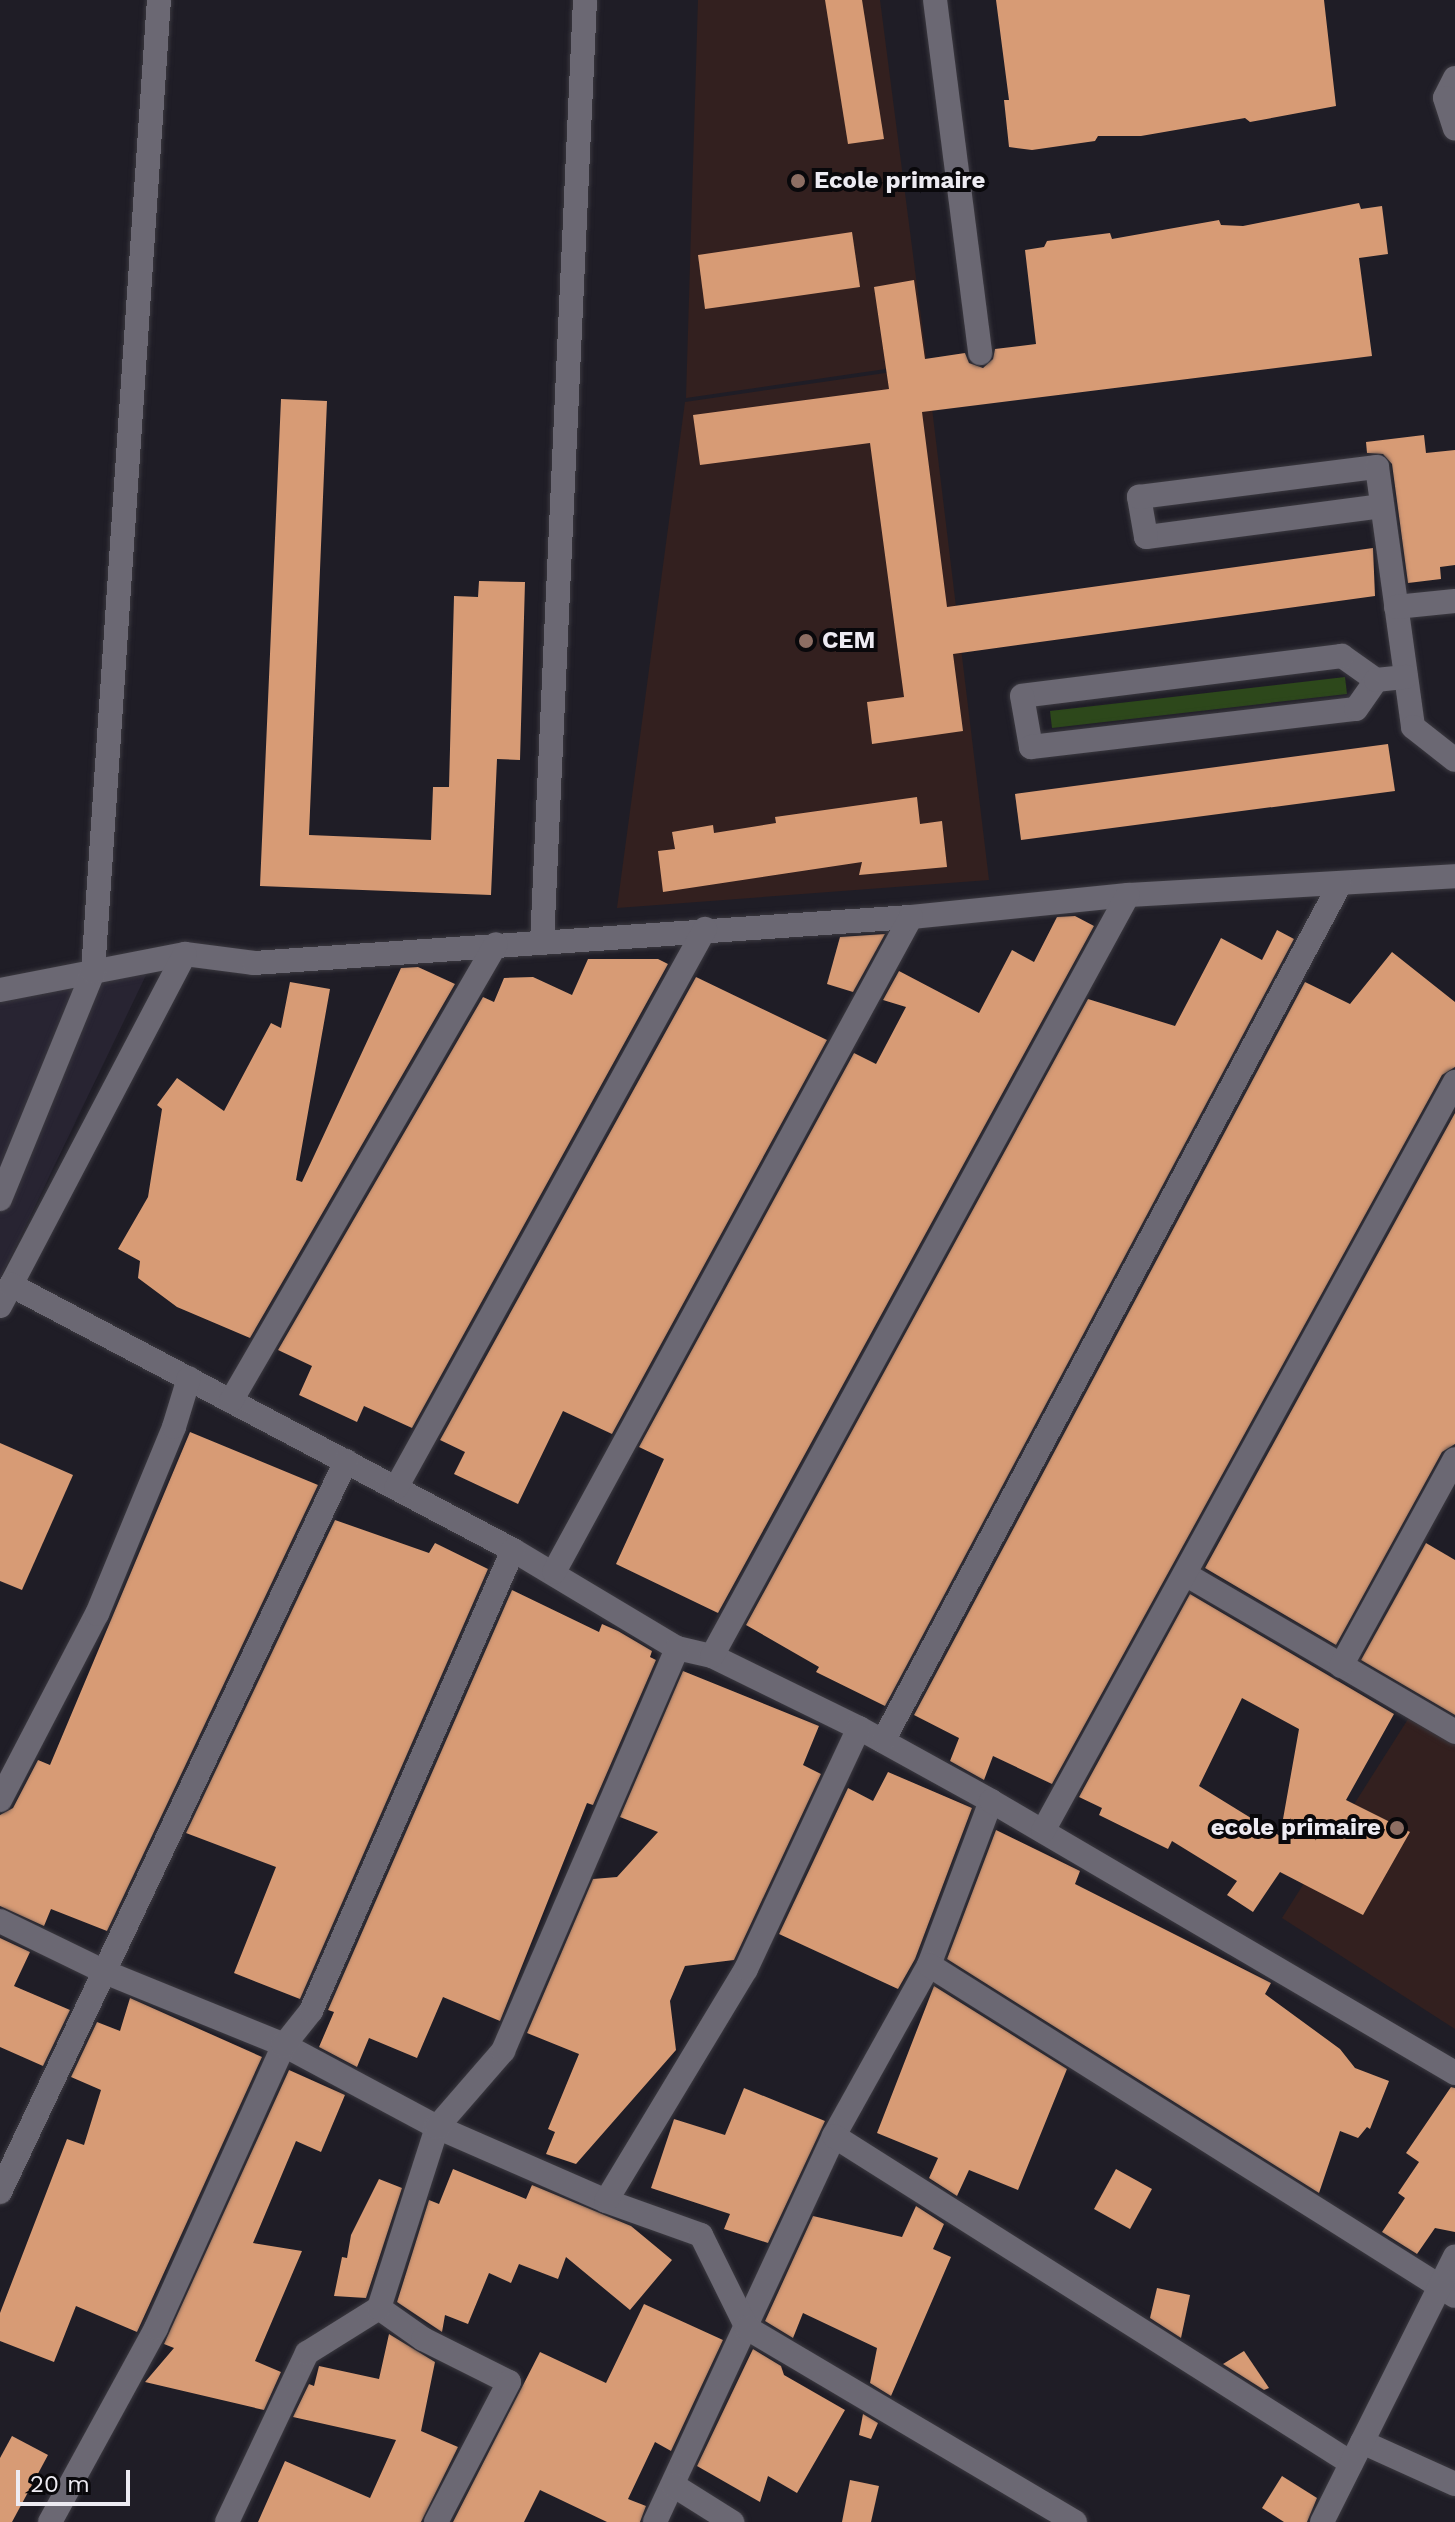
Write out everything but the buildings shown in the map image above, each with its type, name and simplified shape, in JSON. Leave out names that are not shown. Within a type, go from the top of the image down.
[{"type":"street","points":[[0,1199],[93,972],[159,0]]},
{"type":"street","points":[[542,943],[585,0]]},
{"type":"street","points":[[935,0],[980,353]]},
{"type":"street","points":[[1455,78],[1445,98],[1455,128]]},
{"type":"street","points":[[1382,506],[1146,537],[1139,497],[1377,467],[1413,727],[1455,760]]},
{"type":"street","points":[[1396,607],[1455,601]]},
{"type":"street","points":[[1376,680],[1356,709],[1031,747],[1022,696],[1342,656],[1376,680],[1406,677]]},
{"type":"street","points":[[0,990],[185,954],[254,963],[705,929],[911,917],[1128,895],[1455,876]]},
{"type":"street","points":[[883,1741],[1340,884]]},
{"type":"street","points":[[712,1656],[1128,895]]},
{"type":"street","points":[[554,1572],[911,917]]},
{"type":"street","points":[[396,1488],[705,929]]},
{"type":"street","points":[[231,1401],[496,944]]},
{"type":"street","points":[[185,954],[5,1296],[189,1378],[554,1572],[677,1648],[712,1656],[859,1728],[1043,1831],[1455,2073]]},
{"type":"street","points":[[1043,1831],[1455,1082]]},
{"type":"street","points":[[0,1800],[97,1614],[174,1427],[189,1378]]},
{"type":"street","points":[[1341,1666],[1455,1459]]},
{"type":"street","points":[[0,2192],[107,1973],[346,1461]]},
{"type":"street","points":[[50,2522],[156,2328],[284,2045],[311,2011],[513,1550]]},
{"type":"street","points":[[1185,1574],[1455,1732]]},
{"type":"street","points":[[227,2522],[307,2353],[379,2308],[437,2127],[503,2051],[677,1648]]},
{"type":"street","points":[[606,2201],[746,1969],[859,1728]]},
{"type":"street","points":[[655,2522],[834,2136],[929,1965],[991,1801]]},
{"type":"street","points":[[0,1921],[107,1973],[284,2045],[437,2127],[606,2201],[701,2235],[747,2328],[1075,2522]]},
{"type":"street","points":[[929,1965],[1447,2293]]},
{"type":"street","points":[[834,2136],[1357,2453],[1455,2484]]},
{"type":"street","points":[[1322,2522],[1447,2293],[1455,2256]]},
{"type":"street","points":[[379,2308],[423,2339],[509,2382],[436,2522]]},
{"type":"street","points":[[673,2485],[732,2522]]},
{"type":"shaded area","name":"Ecole primaire","points":[[698,0],[880,0],[927,363],[686,398]]},
{"type":"shaded area","name":"CEM","points":[[927,367],[989,880],[617,908],[685,402]]},
{"type":"shaded area","points":[[148,971],[0,1279],[0,999]]},
{"type":"shaded area","name":"ecole primaire","points":[[1410,1716],[1455,1739],[1455,2029],[1282,1918]]},
{"type":"green space","points":[[1345,677],[1347,694],[1052,728],[1050,711]]},
{"type":"place","name":"Ecole primaire","points":[[798,181]]},
{"type":"place","name":"CEM","points":[[806,641]]},
{"type":"place","name":"ecole primaire","points":[[1397,1828]]}]
